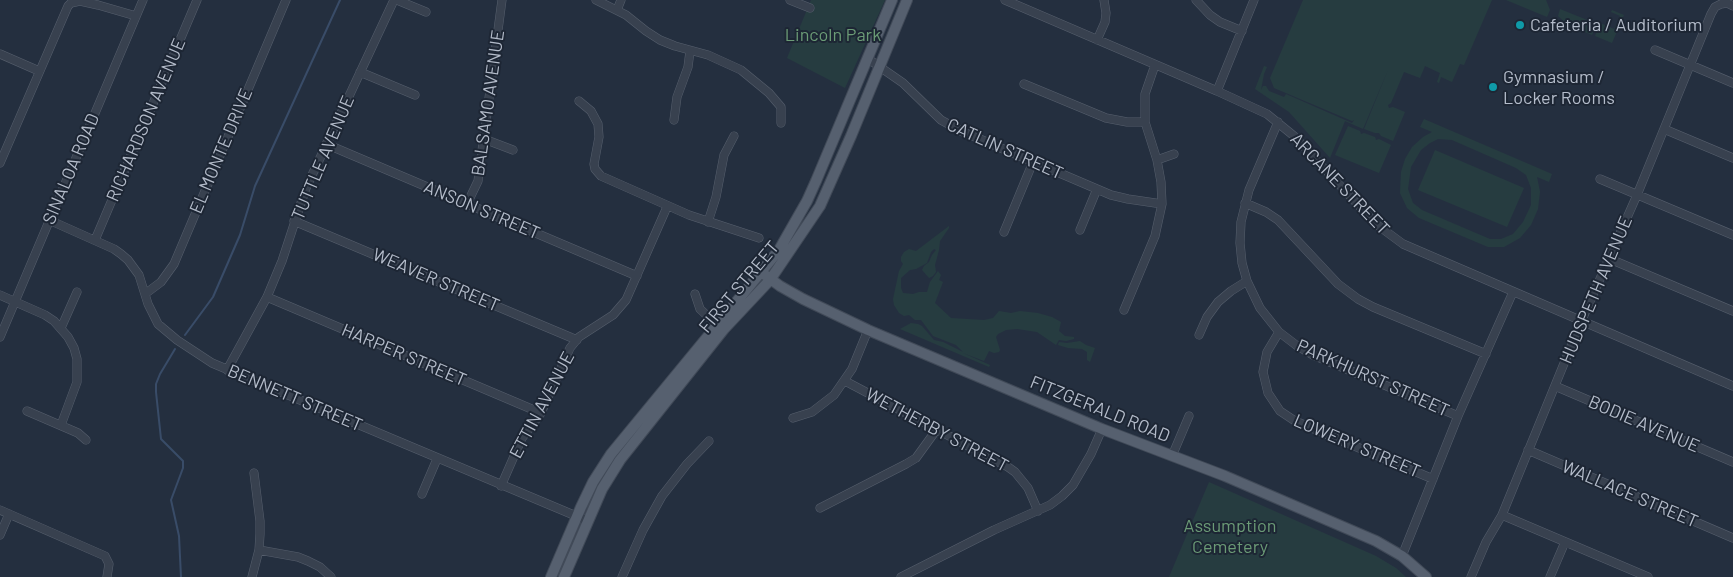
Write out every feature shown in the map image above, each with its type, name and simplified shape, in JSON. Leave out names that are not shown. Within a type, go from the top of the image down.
[{"type":"main road","name":"FIRST STREET","points":[[551,577],[593,482],[611,454],[716,324],[761,272],[778,250],[807,201],[892,0]]},
{"type":"main road","name":"FIRST STREET","points":[[564,577],[602,489],[620,460],[724,329],[770,280],[820,206],[907,0]]},
{"type":"main road","name":"FITZGERALD ROAD","points":[[761,272],[770,280],[803,299],[868,330],[1102,429],[1224,476],[1376,541],[1402,556],[1426,577]]},
{"type":"street","name":"SINALOA ROAD","points":[[0,337],[143,0]]},
{"type":"street","name":"RICHARDSON AVENUE","points":[[95,240],[197,0]]},
{"type":"street","name":"EL MONTE DRIVE","points":[[145,294],[161,282],[174,264],[286,0]]},
{"type":"street","points":[[395,0],[426,12]]},
{"type":"street","name":"TUTTLE AVENUE","points":[[227,370],[267,296],[282,261],[306,188],[395,0]]},
{"type":"street","name":"BALSAMO AVENUE","points":[[467,204],[478,181],[502,0]]},
{"type":"street","points":[[596,0],[617,10],[660,40],[725,62],[756,81],[781,107],[781,123]]},
{"type":"street","points":[[617,10],[621,0]]},
{"type":"street","points":[[790,0],[810,8]]},
{"type":"street","name":"ARCANE STREET","points":[[1005,0],[1257,108],[1278,122],[1294,136],[1376,224],[1392,238],[1413,250],[1733,386]]},
{"type":"street","points":[[1097,40],[1105,22],[1104,0]]},
{"type":"street","points":[[1196,0],[1210,15],[1220,22],[1242,31]]},
{"type":"street","points":[[1217,91],[1254,0]]},
{"type":"street","points":[[0,163],[65,10],[71,3],[80,1],[98,4],[136,16]]},
{"type":"street","name":"HUDSPETH AVENUE","points":[[1471,577],[1486,542],[1502,515],[1711,14],[1715,7],[1721,4],[1727,3],[1733,6]]},
{"type":"street","points":[[1655,50],[1733,83]]},
{"type":"street","points":[[674,120],[677,97],[688,67],[690,51]]},
{"type":"street","points":[[0,54],[39,71]]},
{"type":"street","name":"CATLIN STREET","points":[[867,58],[902,83],[931,112],[961,131],[1097,189],[1128,199],[1162,204]]},
{"type":"street","points":[[1124,310],[1155,236],[1162,204],[1157,160],[1145,122],[1145,94],[1155,65]]},
{"type":"street","points":[[360,72],[415,95]]},
{"type":"street","points":[[1024,84],[1106,118],[1127,122],[1145,122]]},
{"type":"street","points":[[578,101],[591,111],[598,124],[594,164],[597,173],[667,207],[759,238]]},
{"type":"street","name":"PARKHURST STREET","points":[[1278,122],[1245,203],[1241,222],[1240,243],[1242,263],[1247,281],[1260,308],[1279,332],[1313,355],[1458,416]]},
{"type":"street","points":[[1664,129],[1733,158]]},
{"type":"street","points":[[708,222],[716,197],[724,155],[734,136]]},
{"type":"street","points":[[484,138],[513,150]]},
{"type":"street","name":"ANSON STREET","points":[[326,144],[637,276]]},
{"type":"street","points":[[1157,160],[1174,154]]},
{"type":"street","points":[[1004,232],[1033,162]]},
{"type":"street","points":[[1600,179],[1733,235]]},
{"type":"street","points":[[1080,230],[1097,189]]},
{"type":"street","points":[[1245,203],[1266,212],[1278,220],[1338,284],[1358,300],[1486,354]]},
{"type":"street","name":"ETTIN AVENUE","points":[[501,486],[522,438],[541,413],[565,358],[577,340],[605,322],[626,300],[667,207]]},
{"type":"street","name":"BENNETT STREET","points":[[49,220],[114,248],[128,260],[139,275],[152,314],[166,332],[200,356],[227,370],[588,521]]},
{"type":"street","name":"WEAVER STREET","points":[[294,220],[577,340]]},
{"type":"street","points":[[1610,259],[1733,311]]},
{"type":"street","points":[[1199,335],[1208,316],[1218,302],[1247,281]]},
{"type":"street","points":[[62,328],[77,292]]},
{"type":"street","points":[[1402,556],[1458,416],[1513,292]]},
{"type":"street","points":[[696,294],[700,309],[716,324]]},
{"type":"street","points":[[0,295],[45,315],[62,328],[74,348],[78,372],[75,392],[61,425]]},
{"type":"street","name":"HARPER STREET","points":[[267,296],[541,413]]},
{"type":"street","points":[[793,418],[799,417],[822,405],[834,395],[845,381],[868,330]]},
{"type":"street","name":"LOWERY STREET","points":[[1279,332],[1267,352],[1263,372],[1268,393],[1280,411],[1295,421],[1433,479]]},
{"type":"street","name":"WETHERBY STREET","points":[[845,381],[1008,467],[1015,472],[1028,488],[1038,511]]},
{"type":"street","name":"BODIE AVENUE","points":[[1555,386],[1733,462]]},
{"type":"street","points":[[27,410],[78,432],[86,440]]},
{"type":"street","points":[[1172,456],[1189,416]]},
{"type":"street","points":[[820,508],[916,458],[936,429]]},
{"type":"street","points":[[901,577],[994,530],[1038,511],[1062,496],[1072,485],[1088,460],[1102,429]]},
{"type":"street","points":[[622,577],[643,530],[662,496],[687,464],[709,441]]},
{"type":"street","name":"WALLACE STREET","points":[[1528,450],[1733,538]]},
{"type":"street","points":[[422,494],[437,459]]},
{"type":"street","points":[[252,577],[259,550],[260,520],[254,473]]},
{"type":"street","points":[[0,510],[105,556],[109,564],[107,577]]},
{"type":"street","points":[[0,535],[9,514]]},
{"type":"street","points":[[1502,515],[1648,577]]},
{"type":"street","points":[[1550,577],[1565,542]]},
{"type":"street","points":[[259,550],[310,561],[331,577]]},
{"type":"street","points":[[1625,577],[1629,569]]},
{"type":"green space","name":"Lincoln Park","points":[[811,0],[885,0],[845,88],[787,58]]},
{"type":"green space","points":[[1303,0],[1492,0],[1464,65],[1460,64],[1452,82],[1441,77],[1439,83],[1437,82],[1440,73],[1425,66],[1420,78],[1404,72],[1391,103],[1388,105],[1389,108],[1393,107],[1405,112],[1393,141],[1381,136],[1379,133],[1364,129],[1388,70],[1363,129],[1345,121],[1330,158],[1289,112],[1255,89],[1264,66],[1267,67],[1261,90],[1263,86],[1266,86],[1269,91],[1284,97],[1286,94],[1352,123],[1354,120],[1352,121],[1274,88],[1270,78]]},
{"type":"green space","points":[[1506,0],[1546,0],[1550,10],[1547,17]]},
{"type":"green space","points":[[1560,9],[1597,24],[1592,35],[1568,25],[1558,16]]},
{"type":"green space","points":[[1612,10],[1624,15],[1612,43],[1595,36],[1600,23],[1614,29],[1620,16],[1611,12]]},
{"type":"green space","points":[[1424,119],[1552,174],[1549,182],[1537,177],[1540,192],[1538,209],[1531,225],[1520,238],[1504,247],[1488,247],[1419,218],[1407,208],[1400,193],[1401,172],[1405,159],[1412,147],[1432,132],[1420,127]],"holes":[[[1438,139],[1452,140],[1516,168],[1526,175],[1531,188],[1531,205],[1523,222],[1513,234],[1501,239],[1490,239],[1422,210],[1413,203],[1408,189],[1411,167],[1421,150]]]},
{"type":"green space","points":[[1348,126],[1360,131],[1361,134],[1364,133],[1375,137],[1376,140],[1379,139],[1391,145],[1379,173],[1335,155]]},
{"type":"green space","points":[[1435,150],[1524,188],[1507,227],[1418,190]]},
{"type":"green space","points":[[949,226],[940,241],[935,265],[936,272],[929,278],[922,270],[929,262],[936,250],[934,249],[927,263],[910,270],[901,278],[903,293],[927,292],[930,282],[938,271],[941,275],[939,280],[943,282],[935,303],[951,318],[984,320],[993,318],[999,311],[1038,313],[1061,322],[1059,331],[1065,336],[1074,337],[1074,339],[1059,340],[1056,345],[1037,332],[1017,329],[1006,330],[996,337],[999,352],[989,351],[984,361],[963,353],[990,365],[989,367],[900,329],[911,323],[918,324],[934,340],[943,342],[963,352],[956,345],[933,336],[921,320],[915,320],[909,315],[904,316],[899,313],[893,299],[899,271],[903,264],[901,257],[904,252],[909,249],[916,251]]},
{"type":"green space","points":[[1080,341],[1095,348],[1090,362],[1087,360],[1087,352],[1082,349],[1058,345],[1059,342]]},
{"type":"green space","name":"Assumption Cemetery","points":[[1209,482],[1376,556],[1396,568],[1406,577],[1169,577]]},
{"type":"waterway","points":[[185,335],[213,297],[240,235],[255,186],[340,0]]},
{"type":"waterway","points":[[175,349],[160,374],[156,384],[156,392],[161,439],[183,461],[183,468],[171,500],[179,536],[181,577]]},
{"type":"place","name":"Cafeteria / Auditorium","points":[[1520,25]]},
{"type":"place","name":"Gymnasium / Locker Rooms","points":[[1493,87]]}]
